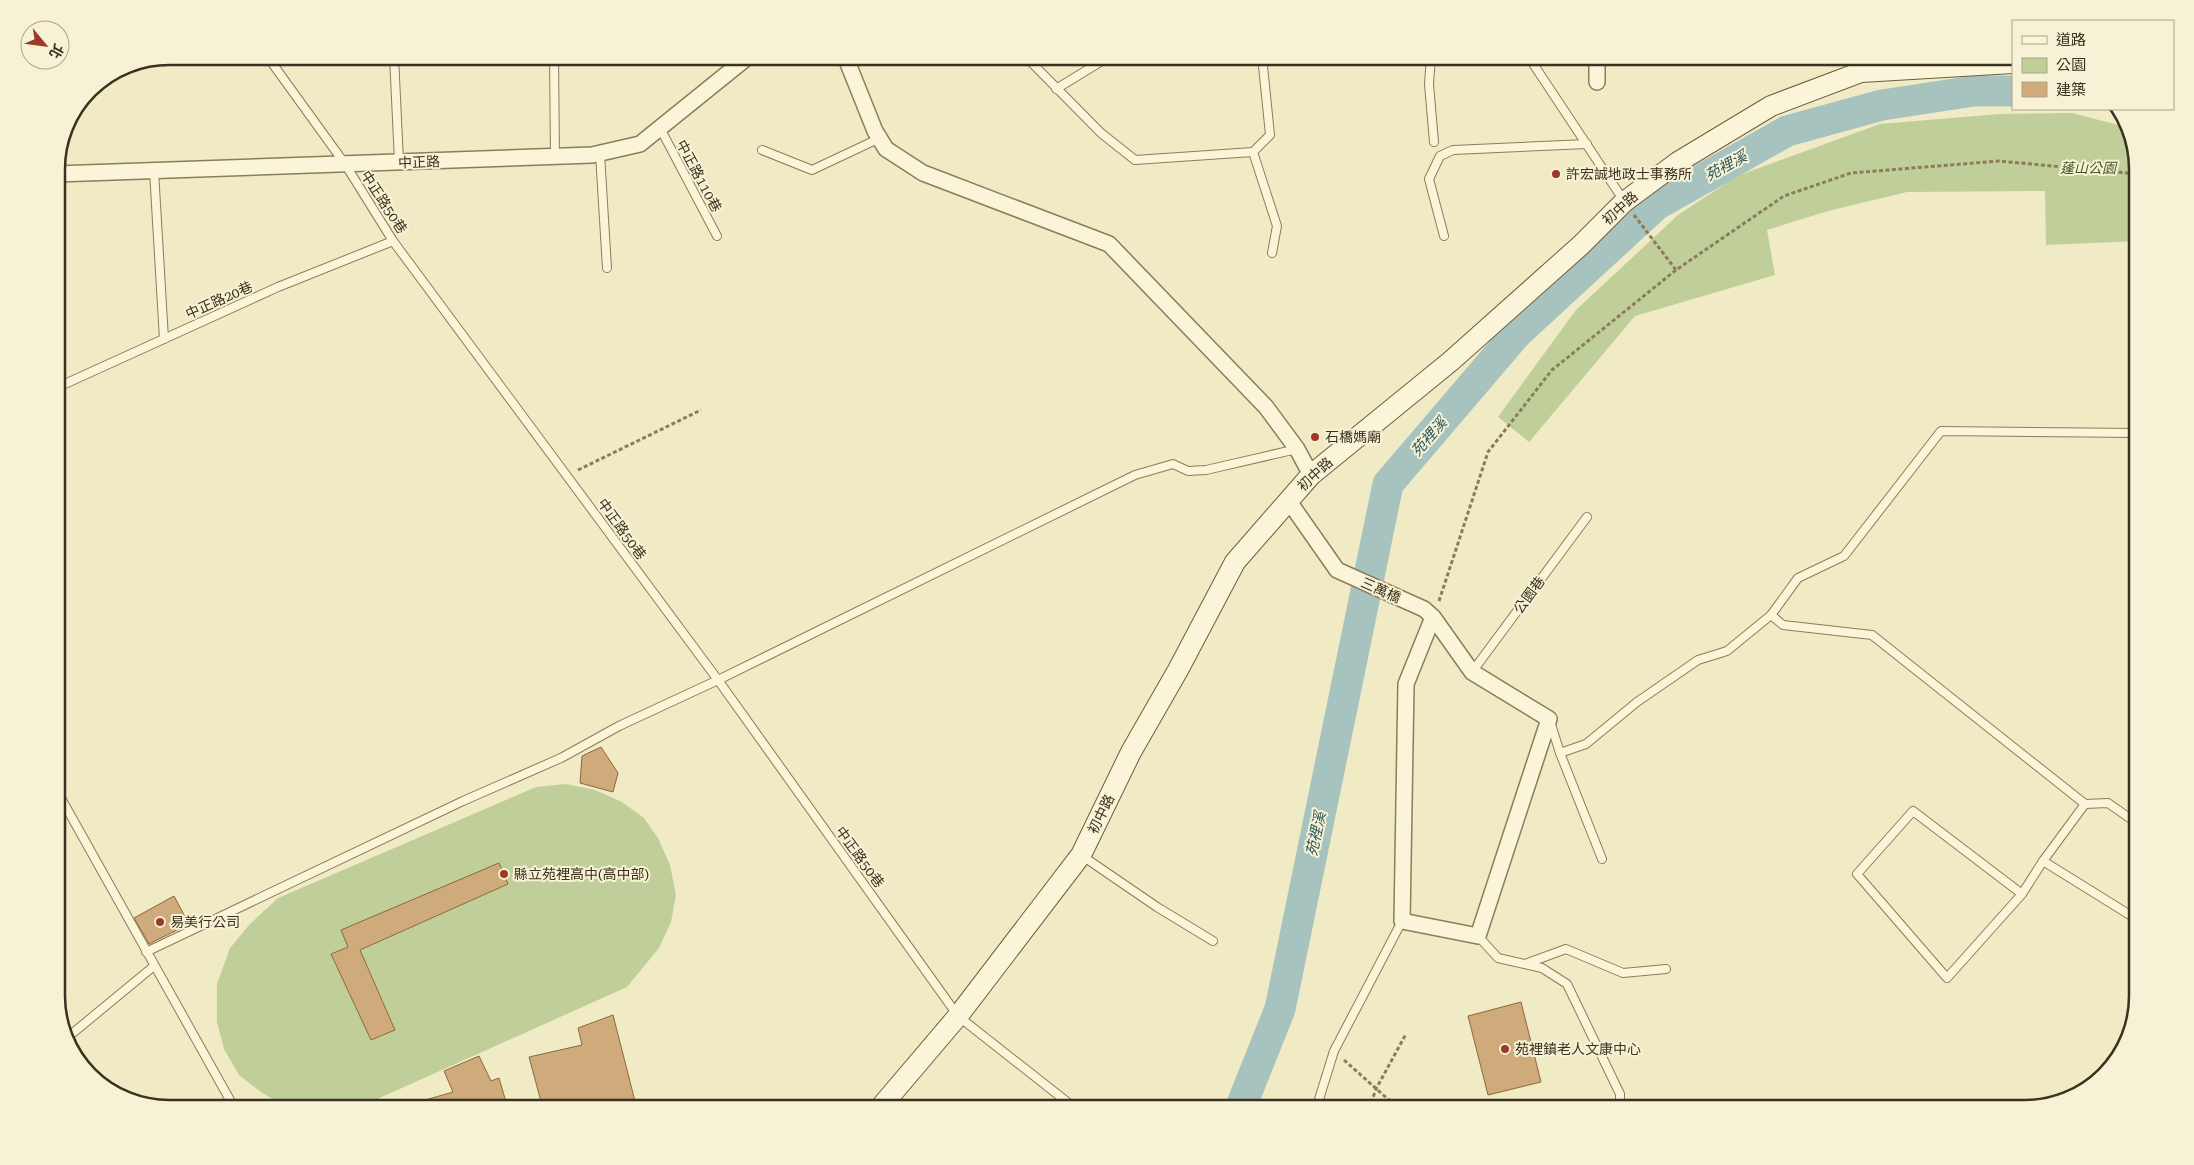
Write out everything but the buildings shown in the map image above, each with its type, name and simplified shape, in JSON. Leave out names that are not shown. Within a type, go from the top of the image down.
[{"type":"street","name":"中正路","points":[[65,174],[600,154],[640,144],[738,65]]},
{"type":"street","points":[[851,65],[886,149],[923,174],[1109,244],[1266,407],[1297,449],[1311,475]]},
{"type":"street","points":[[1597,65],[1597,82]]},
{"type":"street","name":"初中路","points":[[887,1100],[958,1016],[1081,856],[1131,752],[1178,670],[1235,562],[1311,475],[1451,361],[1581,245],[1624,202],[1678,162],[1771,106],[1861,72],[1994,65]]},
{"type":"street","name":"三萬橋","points":[[1288,500],[1337,570],[1429,613]]},
{"type":"street","points":[[1429,613],[1472,672],[1549,720],[1478,936],[1402,921],[1406,684],[1429,613]]},
{"type":"lane","name":"中正路50巷","points":[[274,65],[345,164],[393,240],[718,680],[958,1016],[1065,1100]]},
{"type":"lane","points":[[394,65],[399,162]]},
{"type":"lane","points":[[554,65],[554,157]]},
{"type":"lane","points":[[1033,65],[1101,133],[1135,160],[1253,152],[1270,135],[1263,65]]},
{"type":"lane","points":[[1056,89],[1095,65]]},
{"type":"lane","points":[[1430,65],[1429,84],[1434,142]]},
{"type":"lane","points":[[1534,65],[1624,202]]},
{"type":"lane","name":"中正路110巷","points":[[660,128],[717,236]]},
{"type":"lane","points":[[762,150],[812,170],[880,138]]},
{"type":"lane","points":[[1444,236],[1430,179],[1440,156],[1453,150],[1586,144]]},
{"type":"lane","points":[[1253,152],[1277,226],[1272,252]]},
{"type":"lane","points":[[600,154],[607,268]]},
{"type":"lane","points":[[154,171],[164,339]]},
{"type":"lane","name":"中正路20巷","points":[[65,384],[278,287],[393,240]]},
{"type":"lane","points":[[1560,753],[1586,744],[1637,702],[1698,660],[1727,652],[1771,615],[1798,578],[1844,556],[1940,431],[2129,433]]},
{"type":"lane","points":[[146,952],[463,801],[561,758],[619,726],[718,680],[1135,475],[1173,464],[1188,471],[1206,470],[1297,449]]},
{"type":"lane","name":"公園巷","points":[[1472,672],[1587,517]]},
{"type":"lane","points":[[1771,615],[1783,625],[1872,635],[2085,804],[2108,803],[2129,818]]},
{"type":"lane","points":[[1549,720],[1602,859]]},
{"type":"lane","points":[[2022,894],[1913,811],[1858,874],[1947,978],[2022,894],[2043,861],[2085,804]]},
{"type":"lane","points":[[65,808],[230,1100]]},
{"type":"lane","points":[[1081,856],[1157,907],[1213,941]]},
{"type":"lane","points":[[2043,861],[2129,914]]},
{"type":"lane","points":[[1319,1100],[1334,1051],[1402,921]]},
{"type":"lane","points":[[1478,936],[1498,958],[1542,968],[1567,984],[1620,1094],[1620,1100]]},
{"type":"lane","points":[[1525,964],[1566,949],[1623,974],[1666,969]]},
{"type":"lane","points":[[72,1034],[154,966]]},
{"type":"path","points":[[1429,613],[1488,452],[1552,370],[1676,270],[1784,196],[1851,173],[1999,161],[2129,173]]},
{"type":"path","points":[[1624,202],[1676,270]]},
{"type":"path","points":[[567,476],[700,410]]},
{"type":"path","points":[[1372,1100],[1376,1088],[1406,1034]]},
{"type":"path","points":[[1334,1051],[1389,1100]]},
{"type":"green space","name":"蓬山公園","points":[[2072,113],[2119,125],[2124,135],[2129,162],[2129,241],[2046,245],[2045,191],[1907,192],[1828,211],[1767,230],[1775,275],[1635,316],[1529,442],[1498,417],[1576,310],[1678,215],[1737,176],[1880,124],[1999,114]]},
{"type":"green space","name":"縣立苑裡高中(高中部)","points":[[566,784],[595,790],[622,802],[644,818],[658,838],[670,865],[676,895],[671,922],[659,948],[627,987],[375,1100],[274,1100],[239,1075],[224,1049],[217,1022],[217,984],[230,948],[250,924],[278,898],[536,787]]},
{"type":"waterway","name":"苑裡溪","points":[[1244,1100],[1280,1009],[1388,484],[1517,333],[1656,205],[1787,131],[1882,105],[1974,91],[2012,91]]},
{"type":"place","name":"許宏誠地政士事務所","points":[[1556,174]]},
{"type":"place","name":"石橋媽廟","points":[[1315,437]]},
{"type":"place","name":"縣立苑裡高中(高中部)","points":[[504,874]]},
{"type":"place","name":"易美行公司","points":[[160,922]]},
{"type":"place","name":"苑裡鎮老人文康中心","points":[[1505,1049]]}]
